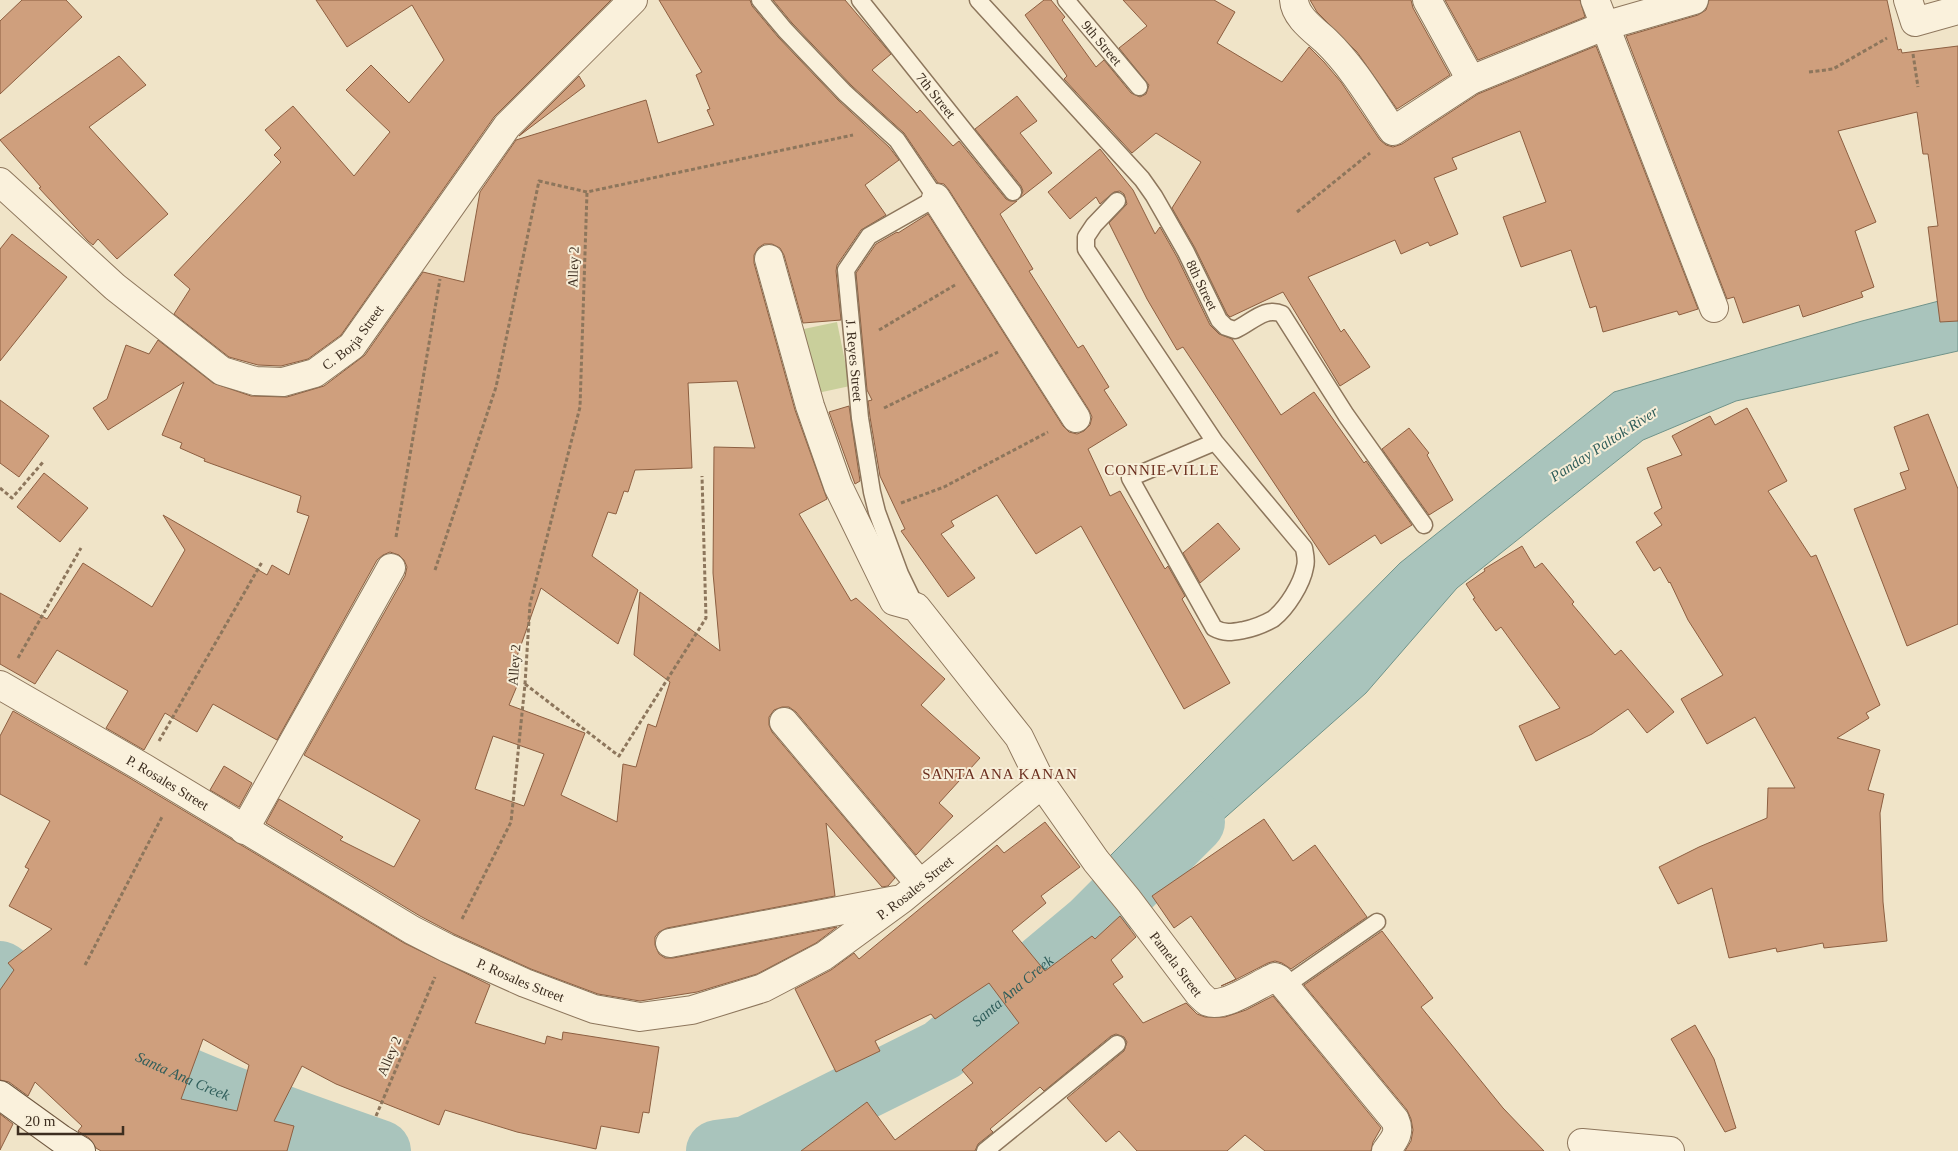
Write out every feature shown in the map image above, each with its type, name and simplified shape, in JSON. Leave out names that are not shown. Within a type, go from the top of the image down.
[{"type":"street","name":"C. Borja Street","points":[[0,182],[115,287],[222,371],[255,381],[283,382],[315,372],[352,346],[507,126],[633,0]]},
{"type":"street","points":[[1294,0],[1294,6],[1298,15],[1333,48],[1357,78],[1393,131],[1471,80],[1604,26],[1694,0]]},
{"type":"street","points":[[1427,0],[1471,80]]},
{"type":"street","points":[[1595,0],[1714,308]]},
{"type":"street","points":[[1912,11],[1958,10]]},
{"type":"street","points":[[936,198],[1076,418]]},
{"type":"street","points":[[768,259],[810,406],[838,486],[894,601],[916,607]]},
{"type":"street","points":[[244,830],[390,568]]},
{"type":"street","name":"J. Reyes Street","points":[[916,607],[1019,737],[1042,784]]},
{"type":"street","name":"P. Rosales Street","points":[[1,686],[178,788],[244,830],[412,930],[525,983],[594,1009],[640,1017],[692,1010],[763,988],[824,956],[911,891],[1042,784]]},
{"type":"street","points":[[670,943],[911,891],[784,722]]},
{"type":"street","name":"Pamela Street","points":[[1042,784],[1096,861],[1199,994],[1208,1002],[1216,1004],[1225,1002],[1275,977],[1285,986]]},
{"type":"street","points":[[1285,986],[1395,1120],[1399,1130],[1398,1134],[1386,1151]]},
{"type":"street","points":[[0,1094],[66,1147]]},
{"type":"street","points":[[1582,1143],[1670,1151]]},
{"type":"lane","points":[[760,0],[785,30],[845,94],[897,140],[936,198]]},
{"type":"lane","name":"7th Street","points":[[860,0],[1013,192]]},
{"type":"lane","name":"8th Street","points":[[978,0],[1142,179],[1154,196],[1186,252],[1219,320],[1226,327],[1235,330],[1266,312],[1274,310],[1282,314],[1346,415],[1424,525]]},
{"type":"lane","name":"9th Street","points":[[1066,0],[1139,88]]},
{"type":"lane","name":"J. Reyes Street","points":[[916,607],[900,574],[877,512],[860,418],[846,270],[870,236],[936,198]]},
{"type":"lane","points":[[1118,201],[1094,225],[1086,237],[1086,249],[1215,442],[1304,548],[1305,569],[1296,590],[1273,618],[1255,627],[1232,632],[1222,632],[1214,628],[1130,478],[1215,442]]},
{"type":"lane","points":[[1285,986],[1377,922]]},
{"type":"lane","points":[[985,1151],[1117,1044]]},
{"type":"path","points":[[1809,72],[1833,69],[1912,11]]},
{"type":"path","points":[[1912,11],[1912,60],[1918,87]]},
{"type":"path","points":[[435,570],[496,387],[539,181],[587,192],[884,128]]},
{"type":"path","points":[[1297,212],[1393,131]]},
{"type":"path","name":"Alley 2","points":[[376,1116],[447,948],[511,822],[530,604],[580,407],[587,192]]},
{"type":"path","points":[[396,540],[441,269]]},
{"type":"path","points":[[852,346],[981,270]]},
{"type":"path","points":[[860,418],[1025,339]]},
{"type":"path","points":[[877,512],[944,487],[1076,418]]},
{"type":"path","points":[[0,488],[12,498],[44,461]]},
{"type":"path","points":[[524,684],[619,756],[706,618],[702,476]]},
{"type":"path","points":[[1,686],[81,548]]},
{"type":"path","points":[[144,768],[262,562]]},
{"type":"path","points":[[85,965],[178,788]]},
{"type":"green space","points":[[837,322],[850,386],[813,394],[799,330]]},
{"type":"water","name":"Panday Paltok River","points":[[1958,296],[1958,351],[1736,401],[1643,440],[1457,588],[1366,693],[1141,892],[1110,856],[1400,563],[1614,392],[1862,321]]},
{"type":"building","points":[[22,0],[66,0],[82,17],[0,94],[0,21]]},
{"type":"building","points":[[316,0],[611,0],[494,117],[341,335],[308,359],[281,366],[258,365],[229,357],[174,314],[190,289],[174,275],[281,162],[274,155],[281,148],[265,130],[293,106],[354,176],[390,132],[346,90],[371,65],[409,103],[444,60],[412,5],[347,47]]},
{"type":"building","points":[[659,0],[750,0],[752,6],[778,37],[838,100],[889,147],[899,160],[865,185],[886,215],[861,230],[837,265],[841,320],[803,323],[784,255],[780,248],[772,244],[764,244],[758,248],[754,255],[754,263],[795,410],[827,499],[799,514],[851,601],[856,598],[945,679],[921,705],[980,758],[939,803],[953,816],[916,855],[796,712],[789,707],[774,710],[769,717],[769,725],[772,732],[895,878],[888,886],[882,887],[826,823],[835,896],[667,928],[659,932],[655,937],[655,945],[659,954],[665,958],[673,958],[837,927],[816,943],[757,974],[697,992],[640,1001],[598,994],[531,969],[454,934],[420,916],[266,823],[279,799],[343,837],[340,840],[394,867],[420,820],[304,755],[405,576],[407,567],[399,555],[390,552],[377,560],[277,740],[213,704],[197,732],[165,713],[144,750],[106,728],[128,691],[57,650],[35,684],[0,664],[0,593],[47,619],[83,563],[152,607],[185,550],[163,515],[267,575],[272,565],[289,575],[309,516],[297,512],[301,496],[204,461],[205,459],[180,448],[182,443],[162,435],[184,382],[108,430],[93,408],[107,399],[126,345],[149,354],[158,340],[213,383],[251,396],[287,397],[324,386],[365,355],[423,272],[464,282],[480,192],[516,140],[646,100],[658,143],[714,125],[707,110],[710,109],[696,75],[702,72]],"holes":[[[737,381],[755,448],[714,447],[713,573],[720,651],[640,592],[634,655],[670,682],[656,727],[648,724],[636,767],[623,764],[617,822],[561,795],[585,733],[509,705],[517,686],[508,682],[541,588],[618,644],[638,590],[592,556],[608,512],[616,514],[624,491],[628,492],[635,470],[692,468],[688,383]],[[493,736],[544,754],[524,806],[475,789]]]},
{"type":"building","points":[[773,0],[845,0],[891,54],[872,70],[917,113],[920,110],[953,146],[959,141],[1006,199],[1017,201],[1000,214],[1033,269],[1029,271],[1078,348],[1083,345],[1109,387],[1104,390],[1127,425],[1088,449],[1110,496],[1120,491],[1165,569],[1168,566],[1185,596],[1182,599],[1230,683],[1184,709],[1081,526],[1036,554],[997,495],[951,521],[954,526],[941,534],[975,578],[948,597],[901,531],[905,529],[880,476],[868,401],[872,400],[867,390],[856,273],[876,244],[928,214],[1063,426],[1069,432],[1077,434],[1084,431],[1090,425],[1092,417],[949,190],[944,184],[938,183],[904,133],[852,86],[792,23]]},
{"type":"building","points":[[1044,0],[1051,0],[1065,17],[1062,20],[1096,67],[1104,60],[1131,93],[1140,97],[1146,94],[1149,85],[1119,48],[1147,26],[1123,0],[1214,0],[1235,12],[1217,43],[1282,82],[1309,47],[1341,82],[1380,140],[1386,145],[1393,147],[1402,144],[1478,94],[1596,46],[1698,309],[1679,315],[1677,311],[1603,332],[1596,306],[1590,308],[1571,250],[1521,267],[1503,217],[1546,202],[1520,131],[1452,158],[1457,169],[1434,178],[1458,234],[1430,246],[1428,242],[1401,254],[1395,240],[1308,277],[1341,332],[1344,329],[1370,367],[1340,386],[1283,292],[1230,317],[1227,314],[1195,248],[1172,208],[1201,162],[1156,133],[1132,153],[1064,79],[1067,76],[1025,15]]},
{"type":"building","points":[[1310,0],[1411,0],[1413,8],[1450,75],[1397,109],[1357,52],[1317,12]]},
{"type":"building","points":[[1445,0],[1580,0],[1585,17],[1478,60]]},
{"type":"building","points":[[1709,0],[1887,0],[1898,50],[1901,49],[1902,53],[1958,46],[1958,321],[1940,322],[1928,227],[1938,226],[1928,154],[1923,154],[1917,112],[1838,131],[1876,222],[1855,231],[1874,287],[1861,292],[1863,297],[1803,317],[1799,305],[1743,323],[1734,297],[1727,299],[1626,36],[1698,15],[1706,10]]},
{"type":"building","points":[[119,56],[146,85],[89,127],[168,214],[117,259],[98,239],[93,245],[88,241],[39,188],[41,187],[0,140]]},
{"type":"building","points":[[579,76],[585,86],[519,136]]},
{"type":"building","points":[[1017,96],[1037,121],[1020,133],[1052,173],[1020,198],[1023,191],[1021,186],[975,129]]},
{"type":"building","points":[[1100,149],[1133,190],[1155,234],[1160,227],[1177,257],[1210,325],[1219,334],[1232,339],[1281,415],[1314,392],[1364,463],[1366,461],[1412,525],[1381,544],[1375,535],[1329,565],[1183,347],[1177,350],[1147,299],[1109,223],[1127,204],[1124,194],[1120,191],[1114,192],[1100,204],[1096,197],[1070,219],[1048,192]]},
{"type":"building","points":[[12,234],[67,277],[0,361],[0,249]]},
{"type":"building","points":[[0,400],[49,436],[19,477],[0,463]]},
{"type":"building","points":[[849,406],[860,481],[855,484],[829,412]]},
{"type":"building","points":[[1747,408],[1787,481],[1768,491],[1811,557],[1816,555],[1880,705],[1866,713],[1869,718],[1837,738],[1880,750],[1868,790],[1884,794],[1880,813],[1883,902],[1887,941],[1824,948],[1823,943],[1777,952],[1776,948],[1729,958],[1712,888],[1678,904],[1659,867],[1699,847],[1767,818],[1768,788],[1795,788],[1755,717],[1707,744],[1681,699],[1723,675],[1688,620],[1670,582],[1660,567],[1654,571],[1636,542],[1662,525],[1654,513],[1662,508],[1647,468],[1682,455],[1672,436],[1710,416],[1715,425]]},
{"type":"building","points":[[1928,414],[1958,489],[1958,624],[1907,646],[1854,509],[1906,489],[1900,473],[1909,470],[1894,427]]},
{"type":"building","points":[[1409,428],[1429,453],[1427,455],[1453,500],[1429,515],[1382,449]]},
{"type":"building","points":[[44,473],[88,508],[60,542],[17,507]]},
{"type":"building","points":[[1218,523],[1240,549],[1200,583],[1183,553]]},
{"type":"building","points":[[1522,546],[1535,568],[1542,563],[1574,602],[1572,604],[1615,655],[1621,650],[1674,712],[1647,733],[1628,709],[1592,734],[1536,761],[1519,726],[1560,708],[1501,627],[1496,631],[1473,599],[1475,598],[1466,584],[1485,571],[1484,569]]},
{"type":"building","points":[[13,711],[128,777],[404,943],[490,985],[475,1023],[545,1044],[547,1036],[562,1040],[563,1032],[659,1047],[649,1113],[643,1112],[639,1133],[601,1126],[596,1149],[517,1132],[445,1110],[439,1125],[336,1084],[302,1066],[274,1121],[294,1126],[287,1151],[101,1151],[96,1148],[89,1138],[78,1131],[82,1126],[35,1082],[28,1096],[9,1082],[0,1080],[0,990],[14,970],[8,963],[52,929],[9,906],[29,869],[25,867],[50,821],[0,794],[0,736]],"holes":[[[203,1039],[249,1065],[237,1111],[181,1099]]]},
{"type":"building","points":[[224,766],[252,783],[239,807],[210,790]]},
{"type":"building","points":[[1264,819],[1293,861],[1315,845],[1367,917],[1291,969],[1275,961],[1221,986],[1236,979],[1191,916],[1174,928],[1152,896]]},
{"type":"building","points":[[1045,822],[1080,867],[1041,896],[1046,903],[1012,931],[1045,971],[1092,936],[1095,939],[1120,916],[1136,937],[1111,960],[1123,977],[1113,984],[1143,1023],[1186,1003],[1197,1014],[1205,1017],[1225,1017],[1246,1010],[1273,996],[1381,1128],[1373,1142],[1371,1151],[1265,1151],[1245,1135],[1227,1151],[1137,1151],[1119,1131],[1106,1142],[1067,1098],[1124,1051],[1127,1042],[1124,1037],[1116,1034],[1111,1036],[1044,1091],[1040,1087],[990,1129],[993,1132],[978,1144],[975,1151],[801,1151],[867,1102],[895,1140],[973,1083],[962,1070],[1019,1023],[989,983],[935,1019],[931,1014],[875,1041],[880,1051],[836,1072],[795,989],[831,970],[854,953],[859,959],[997,845],[1004,853]]},
{"type":"building","points":[[1382,931],[1433,998],[1421,1007],[1503,1108],[1544,1151],[1405,1151],[1411,1141],[1413,1130],[1407,1110],[1304,985]]},
{"type":"building","points":[[1695,1025],[1714,1059],[1736,1128],[1725,1132],[1671,1039]]},
{"type":"building","points":[[0,1114],[13,1124],[0,1150]]},
{"type":"waterway","name":"Santa Ana Creek","points":[[717,1151],[747,1147],[942,1050],[1092,924],[1194,822]]},
{"type":"waterway","name":"Santa Ana Creek","points":[[0,972],[59,1014],[97,1036],[176,1074],[256,1107],[380,1151]]},
{"type":"district","name":"CONNIE VILLE","points":[[1162,470]]},
{"type":"district","name":"SANTA ANA KANAN","points":[[1000,774]]}]
